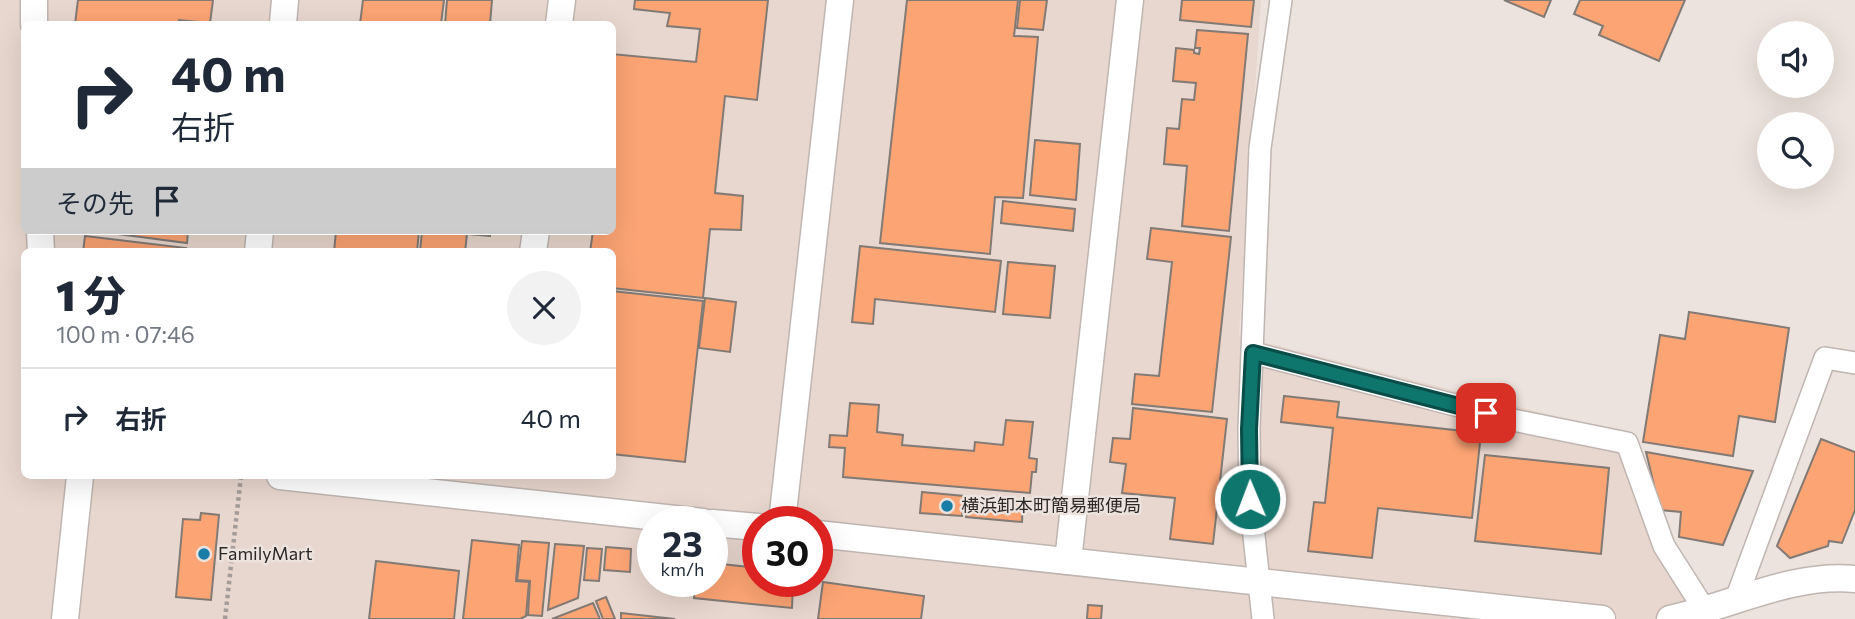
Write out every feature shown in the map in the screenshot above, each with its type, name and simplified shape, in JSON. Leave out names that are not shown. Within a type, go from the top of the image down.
[{"type":"street","points":[[34,0],[34,21]]},
{"type":"street","points":[[282,21],[285,0]]},
{"type":"street","points":[[559,21],[562,0]]},
{"type":"street","points":[[784,506],[840,0]]},
{"type":"street","points":[[1068,561],[1130,0]]},
{"type":"street","points":[[1263,619],[1250,499],[1249,429],[1260,148],[1281,0]]},
{"type":"street","points":[[1253,353],[1513,420],[1627,443],[1664,545],[1704,609]]},
{"type":"street","points":[[1735,602],[1825,358],[1855,363]]},
{"type":"street","points":[[65,619],[80,479]]},
{"type":"street","points":[[336,479],[506,488],[637,511]]},
{"type":"street","points":[[833,536],[1602,619]]},
{"type":"street","points":[[1670,619],[1735,602],[1786,584],[1855,579]]},
{"type":"path","points":[[225,619],[241,479]]},
{"type":"shaded area","points":[[0,0],[1261,0],[1239,336],[1633,436],[1669,542],[1718,619],[0,619]]},
{"type":"building","points":[[78,0],[213,0],[210,21],[75,21]]},
{"type":"building","points":[[363,0],[444,0],[441,21],[360,21]]},
{"type":"building","points":[[447,0],[492,0],[490,21],[445,21]]},
{"type":"building","points":[[635,0],[768,0],[757,100],[725,96],[715,193],[743,196],[741,230],[710,229],[703,298],[616,288],[616,248],[591,248],[592,235],[616,235],[616,54],[696,62],[700,29],[667,26],[670,13],[634,9]]},
{"type":"building","points":[[907,0],[1018,0],[1014,36],[1038,37],[1023,198],[995,197],[990,254],[880,243]]},
{"type":"building","points":[[1020,0],[1047,0],[1043,30],[1017,28]]},
{"type":"building","points":[[1182,0],[1254,0],[1251,27],[1180,20]]},
{"type":"building","points":[[1504,0],[1551,0],[1544,17]]},
{"type":"building","points":[[1580,0],[1685,0],[1659,61],[1599,35],[1603,26],[1574,14]]},
{"type":"building","points":[[1197,30],[1248,34],[1229,231],[1182,226],[1187,166],[1164,164],[1167,128],[1179,129],[1182,99],[1194,100],[1196,83],[1173,81],[1176,48],[1194,50],[1194,53],[1199,54],[1200,48],[1195,48]]},
{"type":"building","points":[[1035,140],[1080,144],[1076,200],[1030,195]]},
{"type":"building","points":[[1003,201],[1075,209],[1073,231],[1001,223]]},
{"type":"building","points":[[1151,228],[1231,237],[1212,412],[1132,404],[1135,374],[1159,376],[1172,262],[1147,259]]},
{"type":"building","points":[[126,235],[188,235],[187,243]]},
{"type":"building","points":[[336,235],[419,235],[417,248],[334,248]]},
{"type":"building","points":[[422,235],[467,235],[465,248],[420,248]]},
{"type":"building","points":[[85,236],[186,248],[84,248]]},
{"type":"building","points":[[860,246],[1001,261],[995,312],[875,299],[873,324],[852,322]]},
{"type":"building","points":[[1008,262],[1055,266],[1050,318],[1003,314]]},
{"type":"building","points":[[616,291],[703,301],[685,462],[616,454]]},
{"type":"building","points":[[705,298],[736,302],[730,352],[699,348]]},
{"type":"building","points":[[1689,312],[1789,328],[1775,422],[1739,416],[1733,456],[1643,442],[1660,335],[1685,339]]},
{"type":"building","points":[[1284,396],[1339,402],[1337,417],[1481,433],[1472,518],[1378,508],[1372,558],[1308,551],[1314,502],[1325,503],[1333,428],[1281,422]]},
{"type":"building","points":[[850,403],[879,405],[877,432],[903,435],[902,445],[974,451],[975,442],[1003,445],[1006,420],[1033,422],[1029,458],[1037,459],[1036,472],[1032,472],[1030,493],[843,477],[845,448],[829,447],[830,435],[847,436]]},
{"type":"building","points":[[1133,408],[1227,419],[1213,544],[1170,539],[1175,498],[1122,493],[1126,464],[1110,462],[1113,438],[1130,439]]},
{"type":"building","points":[[1821,439],[1855,452],[1855,510],[1842,543],[1829,541],[1828,546],[1790,558],[1777,546]]},
{"type":"building","points":[[1646,452],[1753,471],[1723,545],[1679,537],[1681,512],[1660,510]]},
{"type":"building","points":[[1485,455],[1609,468],[1601,554],[1475,541]]},
{"type":"building","points":[[922,492],[964,496],[962,516],[920,513]]},
{"type":"building","points":[[968,497],[1023,502],[1022,522],[966,517]]},
{"type":"building","points":[[201,513],[219,515],[211,600],[176,597],[183,519],[200,520]]},
{"type":"building","points":[[472,540],[519,545],[516,581],[529,582],[526,616],[520,619],[463,619]]},
{"type":"building","points":[[522,541],[549,543],[542,616],[528,615],[530,581],[517,580]]},
{"type":"building","points":[[555,544],[584,546],[578,598],[548,610]]},
{"type":"building","points":[[606,547],[631,549],[630,572],[604,570]]},
{"type":"building","points":[[587,548],[602,549],[599,581],[584,580]]},
{"type":"building","points":[[376,561],[459,571],[454,619],[369,619]]},
{"type":"building","points":[[728,565],[742,566],[742,597],[792,597],[792,608],[694,598],[728,597]]},
{"type":"building","points":[[833,583],[924,596],[921,619],[818,619],[821,597],[833,597]]},
{"type":"building","points":[[606,597],[615,619],[603,619],[596,601]]},
{"type":"building","points":[[593,603],[600,619],[552,619]]},
{"type":"building","points":[[1088,605],[1102,606],[1101,619],[1087,619]]},
{"type":"building","points":[[621,613],[675,619],[621,619]]},
{"type":"place","name":"横浜卸本町簡易郵便局","points":[[947,506]]},
{"type":"place","name":"FamilyMart","points":[[204,554]]},
{"type":"route","points":[[1250,499],[1249,429],[1253,353],[1486,413]]}]
